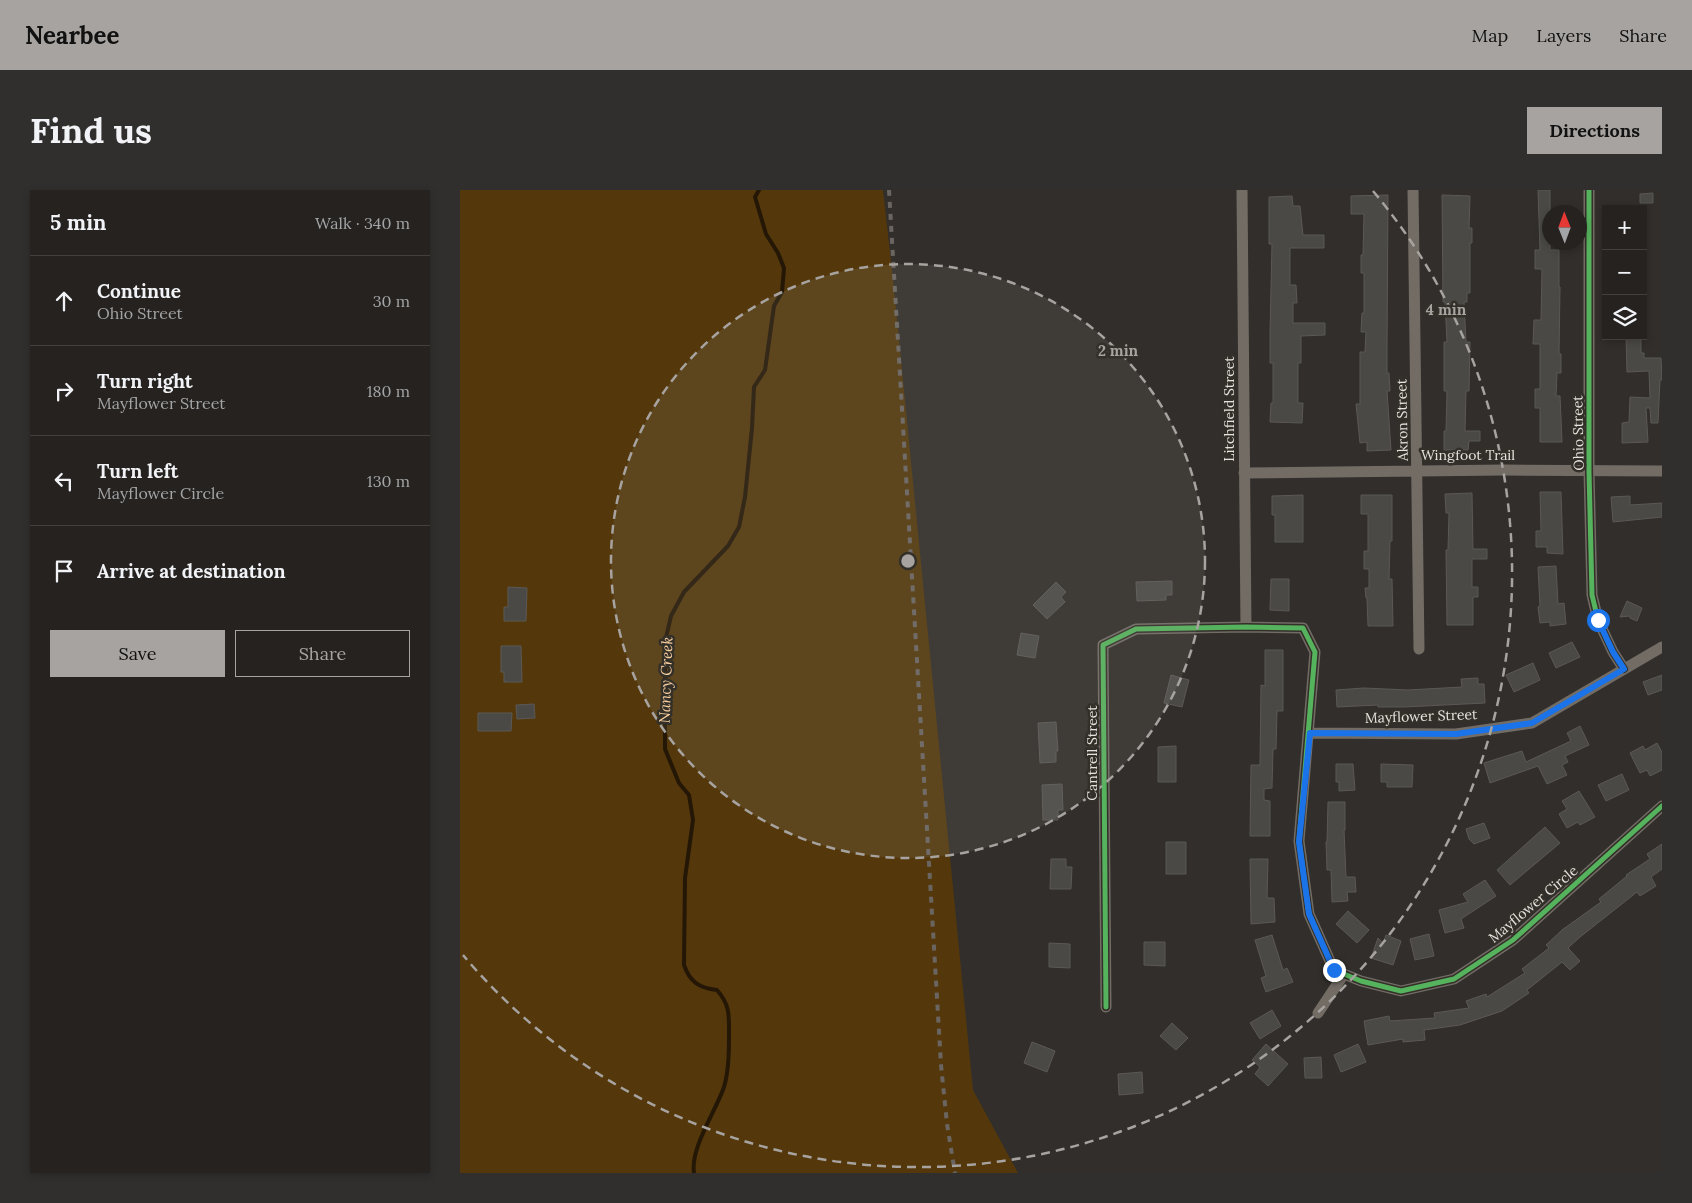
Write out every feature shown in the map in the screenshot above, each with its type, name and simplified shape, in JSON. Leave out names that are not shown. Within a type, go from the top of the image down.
[{"type":"street","name":"Litchfield Street","points":[[1242,190],[1246,627]]},
{"type":"street","name":"Akron Street","points":[[1413,190],[1419,649]]},
{"type":"street","name":"Ohio Street","points":[[1588,190],[1591,557],[1594,606],[1605,636],[1624,669]]},
{"type":"street","name":"Wingfoot Trail","points":[[1244,473],[1418,470],[1662,471]]},
{"type":"street","name":"Mayflower Circle","points":[[1246,627],[1303,628],[1316,652],[1299,842],[1309,914],[1334,970],[1361,981],[1401,991],[1454,978],[1513,940],[1662,806]]},
{"type":"street","name":"Cantrell Street","points":[[1106,1007],[1103,645],[1136,629],[1246,627]]},
{"type":"street","name":"Mayflower Street","points":[[1310,733],[1456,734],[1532,723],[1662,647]]},
{"type":"street","points":[[1318,1013],[1344,974]]},
{"type":"shaded area","points":[[460,190],[883,190],[973,1090],[1018,1173],[460,1173]]},
{"type":"building","points":[[1538,190],[1550,190],[1550,205],[1542,205],[1542,250],[1559,250],[1559,354],[1561,354],[1561,373],[1557,373],[1556,396],[1560,396],[1562,442],[1540,442],[1540,408],[1535,408],[1535,389],[1540,389],[1540,344],[1533,344],[1534,320],[1541,320],[1542,269],[1535,269],[1535,250],[1540,250]]},
{"type":"building","points":[[1653,193],[1653,203],[1640,203],[1640,194]]},
{"type":"building","points":[[1388,195],[1387,373],[1389,373],[1390,391],[1387,391],[1391,450],[1367,451],[1367,442],[1360,443],[1356,404],[1360,404],[1360,352],[1365,352],[1366,332],[1361,332],[1362,313],[1364,313],[1364,273],[1361,273],[1361,255],[1363,255],[1364,214],[1351,214],[1351,196]]},
{"type":"building","points":[[1442,195],[1470,196],[1469,228],[1472,228],[1472,243],[1470,243],[1470,293],[1467,293],[1467,302],[1464,302],[1466,342],[1470,342],[1469,391],[1466,391],[1465,431],[1480,431],[1480,441],[1469,441],[1468,450],[1444,450],[1447,391],[1444,391],[1444,342],[1447,342],[1445,302],[1443,302]]},
{"type":"building","points":[[1292,196],[1293,206],[1300,206],[1303,235],[1324,235],[1324,248],[1290,248],[1290,285],[1296,285],[1297,303],[1293,303],[1293,323],[1325,323],[1325,335],[1301,336],[1301,363],[1298,363],[1298,403],[1303,403],[1302,423],[1270,422],[1271,403],[1273,403],[1273,363],[1270,363],[1272,244],[1269,244],[1269,197]]},
{"type":"building","points":[[1626,340],[1641,340],[1641,353],[1644,353],[1644,358],[1661,358],[1662,380],[1660,380],[1658,423],[1651,423],[1650,408],[1646,408],[1648,442],[1622,443],[1622,423],[1629,422],[1630,397],[1650,398],[1649,371],[1627,372]]},
{"type":"building","points":[[1540,492],[1561,492],[1563,554],[1547,553],[1547,547],[1536,547],[1536,531],[1541,531]]},
{"type":"building","points":[[1472,493],[1473,549],[1487,549],[1487,559],[1472,559],[1472,587],[1478,587],[1478,597],[1473,597],[1473,625],[1447,625],[1446,550],[1448,550],[1449,513],[1446,513],[1445,494]]},
{"type":"building","points":[[1303,495],[1303,542],[1275,542],[1275,515],[1272,515],[1272,496]]},
{"type":"building","points":[[1361,495],[1392,495],[1392,541],[1390,541],[1389,579],[1392,579],[1393,626],[1368,626],[1365,588],[1369,588],[1369,569],[1364,569],[1364,551],[1368,551],[1368,514],[1361,514]]},
{"type":"building","points":[[1630,496],[1630,505],[1662,503],[1662,517],[1613,522],[1611,497]]},
{"type":"building","points":[[1556,566],[1558,604],[1564,603],[1566,624],[1550,626],[1550,622],[1540,623],[1538,567]]},
{"type":"building","points":[[1271,579],[1289,579],[1289,611],[1270,610]]},
{"type":"building","points":[[1172,581],[1172,595],[1166,595],[1166,600],[1137,601],[1136,582]]},
{"type":"building","points":[[1056,582],[1066,592],[1061,597],[1065,602],[1047,619],[1033,605]]},
{"type":"building","points":[[508,587],[527,588],[526,621],[504,621],[504,607],[508,607]]},
{"type":"building","points":[[1627,601],[1642,608],[1637,621],[1630,618],[1630,616],[1620,617]]},
{"type":"building","points":[[1021,633],[1039,636],[1035,658],[1017,655]]},
{"type":"building","points":[[1572,642],[1580,657],[1556,668],[1549,653]]},
{"type":"building","points":[[501,646],[521,646],[522,682],[504,682],[504,672],[501,672]]},
{"type":"building","points":[[1265,650],[1283,650],[1283,711],[1277,711],[1276,749],[1273,749],[1272,788],[1264,789],[1264,800],[1270,801],[1270,836],[1250,836],[1251,765],[1260,765],[1261,685],[1265,686]]},
{"type":"building","points":[[1533,663],[1540,680],[1514,692],[1506,675]]},
{"type":"building","points":[[1171,675],[1189,680],[1182,707],[1164,703]]},
{"type":"building","points":[[1662,675],[1662,690],[1648,695],[1643,682]]},
{"type":"building","points":[[1478,678],[1478,684],[1484,684],[1485,703],[1404,707],[1378,707],[1378,705],[1337,707],[1336,690],[1364,688],[1408,690],[1462,687],[1461,679]]},
{"type":"building","points":[[534,704],[535,718],[517,719],[516,705]]},
{"type":"building","points":[[478,713],[512,713],[511,731],[478,731]]},
{"type":"building","points":[[1056,722],[1058,751],[1056,751],[1056,762],[1040,763],[1038,723]]},
{"type":"building","points":[[1580,726],[1589,745],[1565,756],[1568,762],[1562,765],[1567,775],[1547,784],[1538,766],[1490,783],[1484,763],[1522,751],[1526,762],[1571,741],[1567,733]]},
{"type":"building","points":[[1657,743],[1662,752],[1662,770],[1650,776],[1647,770],[1640,773],[1630,753],[1643,746],[1645,750]]},
{"type":"building","points":[[1176,746],[1176,782],[1158,782],[1158,747]]},
{"type":"building","points":[[1336,764],[1353,764],[1355,790],[1339,791],[1339,782],[1336,782]]},
{"type":"building","points":[[1381,764],[1413,765],[1412,787],[1387,787],[1387,782],[1381,782]]},
{"type":"building","points":[[1622,774],[1629,790],[1606,801],[1598,785]]},
{"type":"building","points":[[1062,784],[1063,810],[1058,810],[1058,820],[1043,820],[1042,785]]},
{"type":"building","points":[[1579,791],[1595,817],[1580,825],[1578,822],[1567,828],[1559,814],[1567,809],[1562,801]]},
{"type":"building","points":[[1328,802],[1345,802],[1346,877],[1355,877],[1356,892],[1347,892],[1348,901],[1332,902],[1331,870],[1327,870]]},
{"type":"building","points":[[1484,823],[1490,838],[1474,844],[1469,839],[1466,829]]},
{"type":"building","points":[[1545,827],[1560,843],[1510,885],[1497,870]]},
{"type":"building","points":[[1166,842],[1186,842],[1186,874],[1166,874]]},
{"type":"building","points":[[1662,844],[1662,869],[1651,877],[1656,886],[1640,896],[1637,892],[1568,948],[1580,961],[1570,970],[1562,962],[1527,990],[1529,993],[1502,1011],[1460,1025],[1424,1030],[1425,1040],[1403,1042],[1403,1039],[1368,1045],[1364,1021],[1389,1016],[1390,1021],[1435,1018],[1434,1013],[1469,1008],[1466,1001],[1486,994],[1487,997],[1525,973],[1522,969],[1549,948],[1546,945],[1562,930],[1601,902],[1599,899],[1626,875],[1650,859],[1647,854]]},
{"type":"building","points":[[1051,859],[1066,859],[1066,867],[1072,867],[1071,889],[1050,889]]},
{"type":"building","points":[[1250,859],[1268,859],[1267,898],[1274,898],[1275,922],[1251,924]]},
{"type":"building","points":[[1485,880],[1496,896],[1461,919],[1464,928],[1445,933],[1439,910],[1468,902],[1463,894]]},
{"type":"building","points":[[1348,911],[1369,930],[1357,943],[1336,924]]},
{"type":"building","points":[[1429,934],[1434,956],[1415,960],[1410,939]]},
{"type":"building","points":[[1272,935],[1283,970],[1287,968],[1293,982],[1266,992],[1261,978],[1266,976],[1255,940]]},
{"type":"building","points":[[1386,935],[1401,941],[1393,965],[1371,958],[1378,938],[1383,943]]},
{"type":"building","points":[[1144,942],[1165,942],[1165,966],[1144,965]]},
{"type":"building","points":[[1049,943],[1070,944],[1070,968],[1049,967]]},
{"type":"building","points":[[1272,1010],[1281,1026],[1260,1039],[1250,1023]]},
{"type":"building","points":[[1172,1023],[1188,1038],[1176,1050],[1160,1036]]},
{"type":"building","points":[[1032,1042],[1055,1051],[1047,1072],[1024,1063]]},
{"type":"building","points":[[1266,1044],[1288,1064],[1268,1086],[1255,1074],[1260,1067],[1252,1060]]},
{"type":"building","points":[[1358,1044],[1366,1062],[1341,1072],[1334,1055]]},
{"type":"building","points":[[1321,1057],[1322,1078],[1305,1078],[1304,1058]]},
{"type":"building","points":[[1142,1072],[1143,1093],[1119,1095],[1118,1074]]},
{"type":"waterway","name":"Nancy Creek","points":[[694,1173],[696,1152],[726,1080],[729,1021],[727,1005],[717,990],[705,988],[692,980],[684,965],[685,878],[693,820],[689,795],[679,783],[665,749],[665,642],[671,616],[684,592],[728,546],[739,527],[745,497],[754,387],[765,370],[774,306],[782,292],[784,268],[778,253],[766,234],[755,197],[759,190]]},
{"type":"railway","points":[[889,190],[941,1065],[947,1124],[955,1173]]},
{"type":"cycle path","points":[[1589,190],[1589,471],[1592,595],[1598,620],[1613,652],[1624,669]]},
{"type":"cycle path","points":[[1106,1007],[1103,645],[1136,629],[1303,628],[1315,652],[1299,841],[1309,914],[1334,970],[1361,981],[1401,991],[1454,979],[1513,940],[1662,806]]},
{"type":"route","points":[[1334,970],[1309,914],[1299,842],[1310,733],[1456,734],[1532,723],[1624,669],[1613,652],[1598,620]]}]
